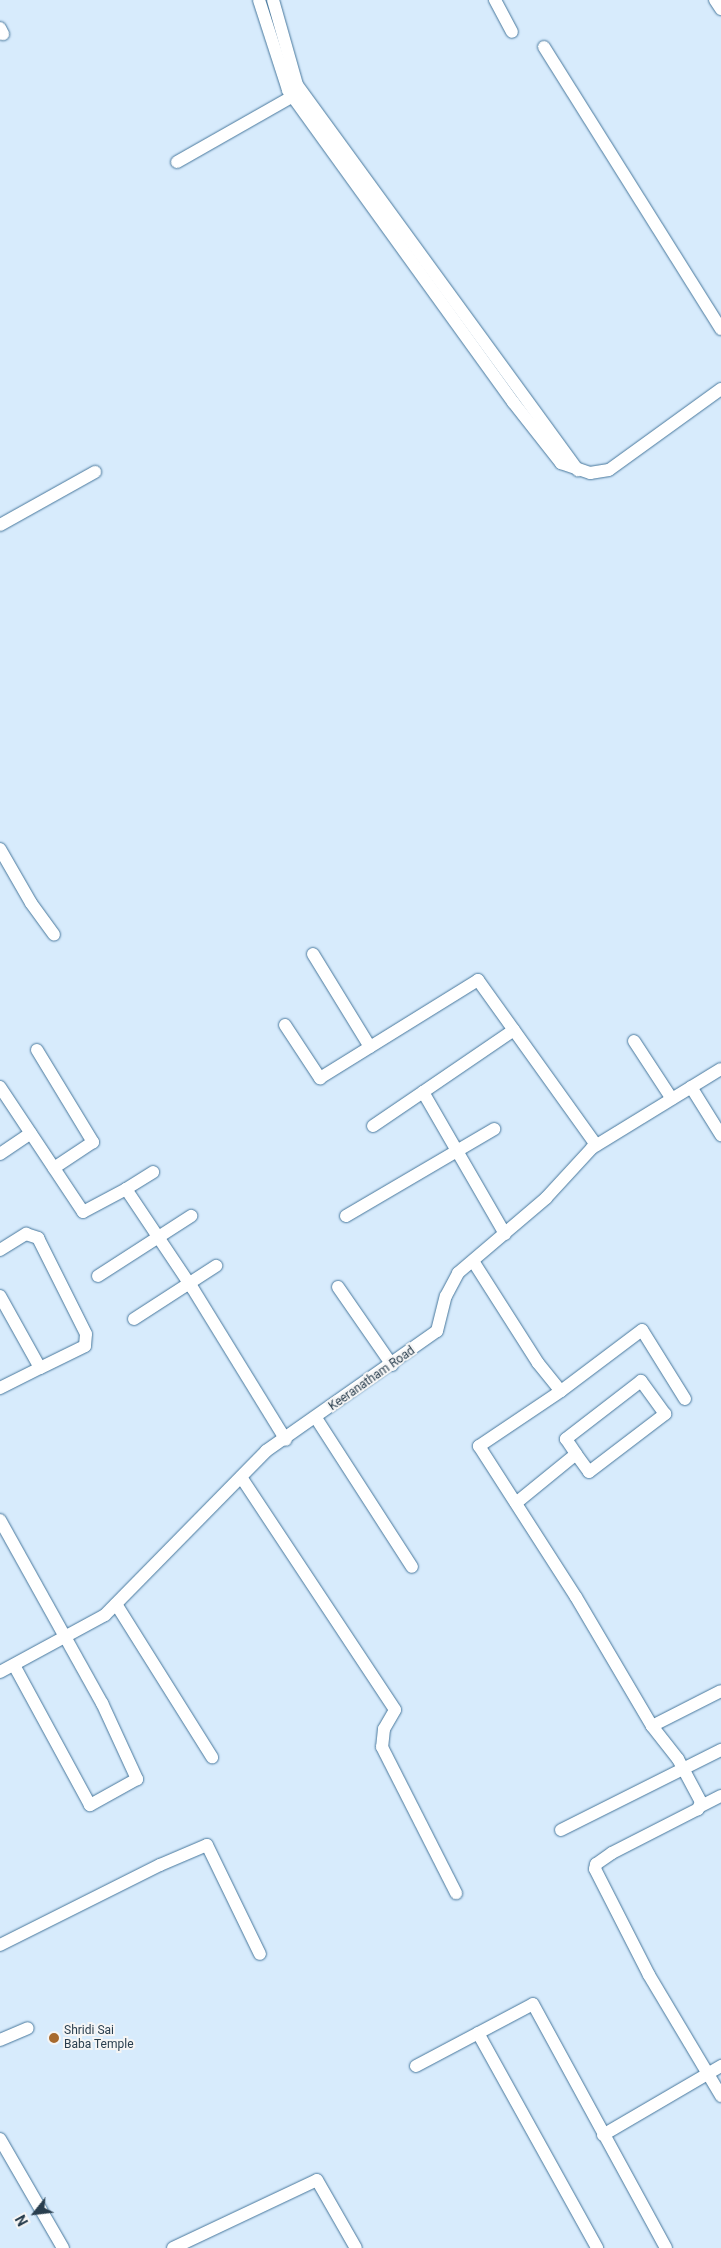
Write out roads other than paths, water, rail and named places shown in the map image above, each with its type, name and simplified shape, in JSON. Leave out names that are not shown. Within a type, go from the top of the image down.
[{"type":"street","points":[[259,0],[281,71],[293,96],[551,453],[561,464],[579,471],[600,474],[609,470],[721,388]]},
{"type":"street","points":[[273,0],[297,85],[579,471]]},
{"type":"street","points":[[496,0],[512,32]]},
{"type":"street","points":[[715,0],[721,9]]},
{"type":"street","points":[[544,47],[721,328]]},
{"type":"street","points":[[177,162],[293,96]]},
{"type":"street","points":[[0,526],[95,472]]},
{"type":"street","points":[[0,849],[31,903],[54,935]]},
{"type":"street","points":[[313,954],[370,1047]]},
{"type":"street","points":[[285,1025],[320,1078],[478,980],[596,1145]]},
{"type":"street","points":[[372,1126],[514,1030]]},
{"type":"street","points":[[634,1041],[672,1099]]},
{"type":"street","points":[[37,1050],[93,1142],[54,1168]]},
{"type":"street","name":"Keeranatham Road","points":[[0,1672],[65,1640],[105,1615],[266,1451],[286,1440],[437,1331],[446,1296],[458,1273],[546,1198],[596,1145],[721,1069]]},
{"type":"street","points":[[0,1087],[86,1214],[153,1172]]},
{"type":"street","points":[[691,1087],[721,1135]]},
{"type":"street","points":[[423,1092],[505,1234]]},
{"type":"street","points":[[346,1216],[494,1129]]},
{"type":"street","points":[[0,1154],[31,1133]]},
{"type":"street","points":[[126,1189],[189,1283],[286,1440]]},
{"type":"street","points":[[98,1276],[191,1216]]},
{"type":"street","points":[[0,1250],[26,1234],[38,1238],[86,1334],[85,1346],[0,1388]]},
{"type":"street","points":[[473,1261],[538,1363],[562,1391]]},
{"type":"street","points":[[134,1319],[216,1266]]},
{"type":"street","points":[[338,1287],[392,1365]]},
{"type":"street","points":[[0,1296],[40,1368]]},
{"type":"street","points":[[685,1399],[642,1330],[562,1391],[478,1446],[576,1597],[652,1726],[683,1770],[701,1806]]},
{"type":"street","points":[[641,1381],[665,1414],[589,1472],[576,1454],[566,1439],[641,1381]]},
{"type":"street","points":[[316,1418],[412,1567]]},
{"type":"street","points":[[516,1503],[576,1454]]},
{"type":"street","points":[[241,1477],[395,1710],[384,1729],[382,1747],[456,1893]]},
{"type":"street","points":[[0,1520],[65,1640],[102,1703],[138,1779],[90,1805],[14,1665]]},
{"type":"street","points":[[116,1604],[212,1757]]},
{"type":"street","points":[[652,1726],[721,1690]]},
{"type":"street","points":[[561,1830],[721,1750]]},
{"type":"street","points":[[721,1796],[612,1853],[596,1864],[594,1868],[649,1975],[721,2096]]},
{"type":"street","points":[[0,1945],[160,1865],[208,1845],[260,1954]]},
{"type":"street","points":[[416,2066],[533,2004],[666,2248]]},
{"type":"street","points":[[0,2040],[28,2028]]},
{"type":"street","points":[[478,2033],[597,2248]]},
{"type":"street","points":[[603,2135],[721,2066]]},
{"type":"street","points":[[0,2139],[63,2248]]},
{"type":"street","points":[[173,2248],[317,2180],[356,2248]]},
{"type":"place","name":"Shridi Sai Baba Temple","points":[[54,2038]]}]
